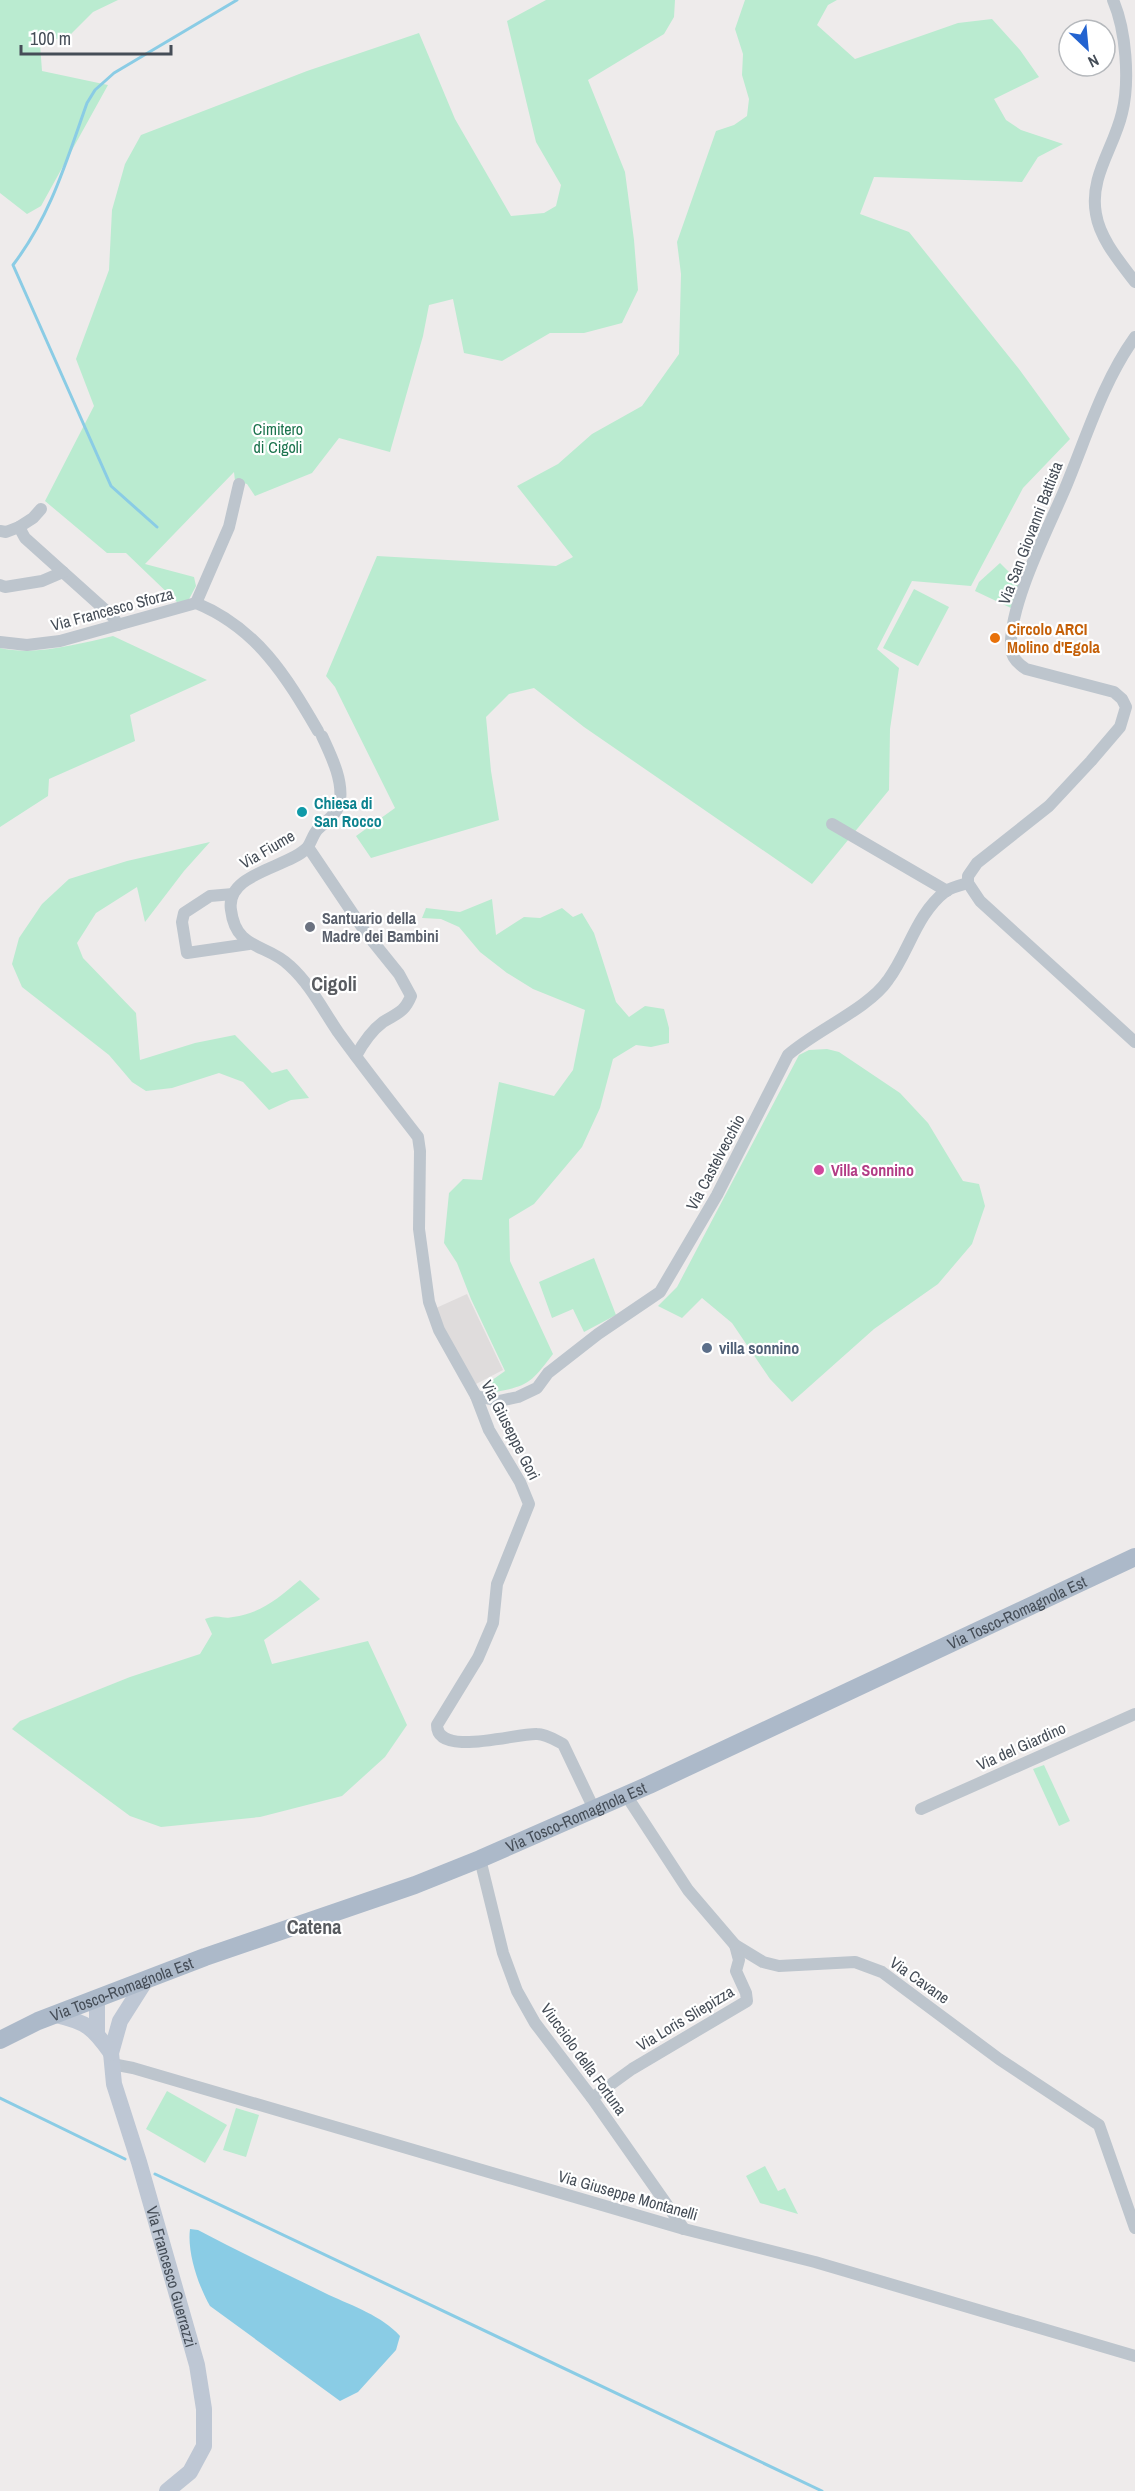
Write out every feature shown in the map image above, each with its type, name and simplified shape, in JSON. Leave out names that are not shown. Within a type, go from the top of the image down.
[{"type":"main road","name":"Via Tosco-Romagnola Est","points":[[0,2040],[56,2014],[205,1957],[393,1892],[480,1859],[626,1795],[1135,1557]]},
{"type":"main road","name":"Via Francesco Guerrazzi","points":[[146,1980],[120,2022],[111,2058],[114,2084],[139,2162],[197,2366],[204,2409],[204,2446],[190,2472],[167,2491]]},
{"type":"main road","points":[[98,1998],[120,2022]]},
{"type":"main road","points":[[97,2032],[98,1998]]},
{"type":"main road","name":"Via Francesco Guerrazzi","points":[[56,2014],[82,2021],[97,2032],[111,2058]]},
{"type":"street","points":[[1113,0],[1120,18],[1126,88],[1122,115],[1098,176],[1094,195],[1096,217],[1107,241],[1135,282]]},
{"type":"street","name":"Via San Giovanni Battista","points":[[968,883],[968,876],[977,863],[1049,806],[1091,761],[1120,727],[1131,705],[1114,692],[1026,669],[1019,664],[1011,649],[1015,617],[1043,539],[1115,368],[1135,337]]},
{"type":"street","name":"Via Francesco Sforza","points":[[196,603],[229,527],[239,484]]},
{"type":"street","points":[[0,531],[6,532],[19,528],[41,509]]},
{"type":"street","points":[[19,528],[25,538],[113,617],[118,625]]},
{"type":"street","points":[[0,585],[5,587],[42,581],[63,572]]},
{"type":"street","name":"Via Francesco Sforza","points":[[0,642],[27,645],[60,641],[196,603],[217,612],[259,644],[283,674],[310,717]]},
{"type":"street","name":"Via Fiume","points":[[249,944],[188,953],[182,922],[184,913],[210,896],[233,894],[242,883],[308,847],[316,831],[338,809],[341,800],[338,772],[310,717]]},
{"type":"street","points":[[832,824],[947,891]]},
{"type":"street","points":[[308,847],[366,933],[407,987],[411,996],[406,1009],[382,1023],[365,1039],[356,1056]]},
{"type":"street","points":[[968,883],[980,901],[1135,1042]]},
{"type":"street","name":"Via Castelvecchio","points":[[476,1396],[499,1401],[518,1397],[537,1388],[556,1366],[660,1292],[717,1195],[789,1056],[802,1043],[871,998],[888,981],[921,918],[947,891],[968,883]]},
{"type":"street","points":[[233,894],[230,908],[234,925],[249,944]]},
{"type":"street","name":"Via Giuseppe Gori","points":[[249,944],[289,964],[418,1137],[420,1151],[419,1228],[429,1302],[439,1330],[476,1396],[489,1430],[520,1482],[529,1504],[497,1584],[493,1623],[478,1658],[437,1725],[437,1731],[441,1737],[452,1742],[467,1743],[540,1734],[563,1744],[594,1809]]},
{"type":"street","name":"Via del Giardino","points":[[921,1809],[1135,1714]]},
{"type":"street","name":"Via Cavane","points":[[626,1795],[688,1890],[735,1945],[763,1962],[779,1966],[855,1962],[882,1972],[999,2058],[1099,2125],[1135,2228]]},
{"type":"street","name":"Viucciolo della Fortuna","points":[[480,1859],[503,1953],[517,1991],[535,2023],[592,2098],[684,2229]]},
{"type":"street","name":"Via Loris Sliepizza","points":[[592,2098],[632,2069],[747,2001],[746,1993],[736,1971],[739,1960],[735,1945]]},
{"type":"street","name":"Via Giuseppe Montanelli","points":[[111,2058],[133,2068],[684,2229],[815,2262],[1135,2356]]},
{"type":"shaded area","points":[[467,1294],[503,1370],[476,1384],[442,1326],[436,1308]]},
{"type":"green space","points":[[0,0],[118,0],[93,12],[70,35],[40,44],[42,71],[108,85],[41,206],[27,214],[0,193]]},
{"type":"green space","name":"Cimitero di Cigoli","points":[[546,0],[675,0],[674,17],[664,34],[588,80],[625,172],[638,290],[622,323],[584,333],[550,333],[502,361],[464,353],[453,299],[429,305],[423,336],[390,452],[339,438],[312,473],[255,496],[247,484],[235,481],[234,472],[145,564],[194,577],[196,586],[188,601],[177,602],[126,553],[107,553],[45,501],[94,406],[76,359],[109,270],[112,210],[125,164],[141,135],[307,71],[419,33],[455,119],[511,216],[544,213],[556,206],[561,185],[536,142],[507,21]]},
{"type":"green space","points":[[745,0],[837,0],[828,5],[817,25],[855,59],[958,23],[992,19],[1020,50],[1039,77],[994,99],[1006,120],[1021,130],[1063,144],[1038,157],[1022,182],[874,177],[860,214],[909,232],[1019,369],[1070,439],[1023,488],[971,586],[912,581],[877,649],[899,668],[890,729],[889,790],[812,884],[584,727],[534,688],[509,694],[486,717],[491,771],[499,820],[371,858],[356,836],[395,808],[335,687],[326,676],[377,556],[556,566],[573,557],[517,486],[558,464],[592,434],[642,406],[679,354],[681,274],[677,242],[716,131],[734,125],[747,116],[749,99],[742,75],[743,54],[735,29]]},
{"type":"green space","points":[[1000,563],[1019,587],[1011,608],[975,591],[979,582]]},
{"type":"green space","points":[[914,589],[949,607],[918,666],[883,648]]},
{"type":"green space","points":[[113,636],[207,680],[130,715],[135,741],[49,779],[48,796],[0,827],[0,648],[42,650]]},
{"type":"green space","points":[[210,842],[184,871],[145,922],[137,887],[96,913],[77,943],[83,958],[136,1013],[140,1060],[195,1043],[235,1035],[272,1073],[287,1069],[309,1098],[291,1100],[269,1110],[243,1082],[219,1073],[172,1088],[146,1091],[132,1082],[109,1055],[22,987],[12,964],[19,938],[42,904],[69,879],[127,861]]},
{"type":"green space","points":[[492,899],[496,935],[524,917],[540,918],[562,908],[573,917],[582,913],[594,933],[616,1002],[629,1017],[645,1006],[664,1009],[669,1028],[669,1043],[651,1047],[636,1045],[613,1059],[600,1108],[582,1147],[534,1204],[509,1219],[510,1261],[553,1354],[529,1381],[495,1392],[488,1383],[505,1371],[471,1299],[457,1263],[444,1243],[449,1193],[463,1179],[482,1180],[499,1082],[554,1096],[573,1070],[585,1010],[533,989],[507,973],[480,952],[459,927],[441,919],[422,918],[426,908],[460,912]]},
{"type":"green space","points":[[827,1049],[839,1052],[900,1093],[928,1123],[963,1181],[979,1184],[985,1206],[972,1244],[938,1284],[874,1329],[792,1402],[770,1379],[732,1323],[702,1298],[682,1318],[658,1306],[677,1287],[799,1055],[809,1050]]},
{"type":"green space","points":[[594,1258],[616,1315],[584,1332],[573,1309],[552,1318],[539,1282]]},
{"type":"green space","points":[[300,1580],[320,1599],[264,1640],[272,1664],[368,1641],[407,1725],[385,1757],[342,1796],[260,1817],[161,1827],[130,1816],[12,1729],[20,1721],[130,1677],[200,1654],[212,1634],[205,1619],[229,1618],[253,1612],[269,1604]]},
{"type":"green space","points":[[1044,1765],[1070,1821],[1059,1826],[1033,1769]]},
{"type":"green space","points":[[167,2091],[227,2125],[205,2163],[146,2129]]},
{"type":"green space","points":[[236,2108],[259,2115],[246,2157],[223,2150]]},
{"type":"green space","points":[[765,2166],[778,2191],[785,2188],[798,2214],[760,2203],[746,2176]]},
{"type":"water","points":[[190,2229],[198,2230],[376,2317],[400,2336],[396,2350],[358,2392],[340,2401],[210,2306],[194,2268],[190,2248]]},
{"type":"waterway","points":[[157,527],[111,486],[13,265],[48,207],[87,103],[95,90],[114,73],[237,0]]},
{"type":"waterway","points":[[0,2098],[125,2159]]},
{"type":"waterway","points":[[155,2174],[822,2491]]},
{"type":"place","name":"Circolo ARCI Molino d'Egola","points":[[995,638]]},
{"type":"place","name":"Chiesa di San Rocco","points":[[302,812]]},
{"type":"place","name":"Santuario della Madre dei Bambini","points":[[310,927]]},
{"type":"place","name":"Villa Sonnino","points":[[819,1170]]},
{"type":"place","name":"villa sonnino","points":[[707,1348]]},
{"type":"district","name":"Cigoli","points":[[334,984]]},
{"type":"district","name":"Catena","points":[[314,1927]]}]
